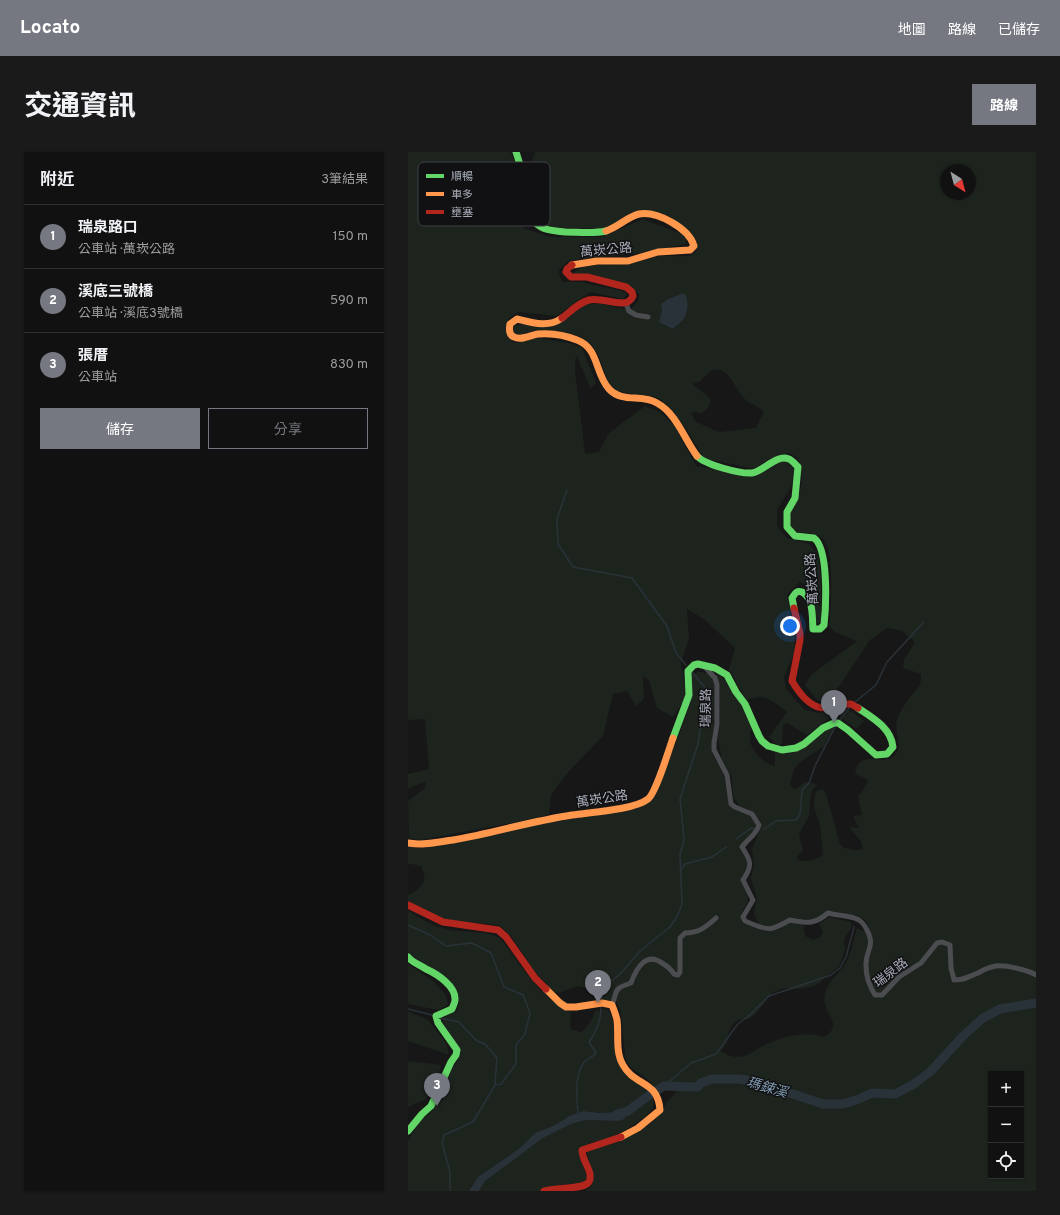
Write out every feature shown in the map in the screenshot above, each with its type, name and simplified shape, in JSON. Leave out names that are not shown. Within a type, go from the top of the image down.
[{"type":"street","name":"萬崁公路","points":[[516,152],[519,162]]},
{"type":"street","name":"萬崁公路","points":[[408,843],[419,845],[475,836],[571,815],[633,805],[647,800],[655,788],[689,695],[688,672],[694,665],[704,665],[716,668],[727,675],[736,692],[745,704],[762,742],[768,746],[782,750],[796,748],[804,744],[823,728],[834,723],[838,723],[848,730],[876,756],[887,754],[893,747],[893,740],[886,730],[851,704],[844,703],[819,708],[801,696],[792,681],[800,640],[792,598],[793,595],[799,590],[806,595],[811,606],[813,629],[817,630],[824,625],[826,591],[822,550],[819,542],[812,537],[795,536],[787,527],[787,512],[795,498],[798,467],[790,459],[784,458],[774,461],[758,471],[751,473],[704,463],[696,454],[670,414],[661,405],[652,400],[625,398],[612,392],[607,387],[598,370],[594,355],[583,343],[575,338],[552,335],[531,335],[515,338],[509,331],[510,324],[513,320],[517,319],[534,323],[554,323],[574,307],[591,299],[600,299],[626,304],[632,299],[633,296],[632,292],[626,287],[587,277],[571,277],[566,272],[567,269],[574,264],[579,263],[597,261],[628,261],[658,252],[690,250],[694,246],[692,236],[680,226],[646,214],[635,216],[608,231],[601,232],[571,232],[544,229],[540,226]]},
{"type":"street","points":[[626,304],[629,311],[636,315],[648,316]]},
{"type":"street","name":"瑞泉路","points":[[704,665],[715,678],[717,685],[717,724],[714,750],[727,775],[731,804],[752,814],[759,825],[756,833],[742,846],[749,859],[750,867],[743,880],[753,900],[743,917],[745,921],[766,930],[776,928],[790,920],[805,923],[814,922],[821,919],[828,913],[852,917],[860,920],[871,939],[871,947],[866,960],[866,966],[870,988],[875,995],[878,996],[882,995],[899,977],[921,963],[937,943],[942,942],[950,945],[951,968],[954,980],[964,980],[977,973],[996,966],[1032,972],[1036,975]]},
{"type":"street","points":[[408,905],[443,922],[498,930],[506,937],[535,978],[566,1007],[600,1004],[612,1005]]},
{"type":"street","points":[[544,1191],[551,1188],[572,1190],[583,1188],[588,1185],[590,1181],[590,1170],[582,1155],[582,1150],[587,1147],[597,1146],[624,1136],[649,1120],[660,1110],[658,1096],[646,1084],[629,1073],[622,1065],[619,1054],[617,1021],[612,1005],[616,990],[620,986],[631,983],[637,970],[645,961],[651,958],[657,959],[672,970],[674,974],[678,975],[680,972],[680,938],[685,933],[693,933],[706,928],[716,918]]},
{"type":"street","points":[[408,957],[410,961],[427,969],[451,989],[455,999],[452,1008],[436,1016],[438,1023],[457,1050],[431,1106],[414,1122],[408,1131]]},
{"type":"shaded area","points":[[408,152],[511,152],[515,162],[418,162],[418,226],[523,226],[523,228],[551,237],[602,237],[643,219],[686,236],[686,244],[641,253],[570,260],[558,270],[562,282],[580,282],[622,291],[627,294],[623,299],[590,292],[556,316],[518,312],[508,319],[506,331],[513,343],[538,338],[573,344],[582,348],[596,383],[591,389],[576,355],[575,370],[585,454],[599,452],[609,433],[645,406],[660,412],[674,425],[696,466],[756,477],[780,458],[788,460],[796,472],[793,483],[777,510],[777,526],[787,538],[809,544],[817,553],[821,576],[821,622],[817,623],[808,586],[800,582],[787,595],[794,627],[795,651],[784,677],[786,689],[805,710],[820,713],[840,707],[854,713],[864,721],[856,729],[839,716],[828,719],[807,735],[787,723],[783,725],[782,743],[779,746],[769,737],[787,712],[768,699],[759,697],[746,700],[729,669],[735,648],[704,619],[687,609],[689,639],[681,662],[686,697],[673,717],[657,708],[649,680],[643,676],[644,699],[636,706],[627,691],[613,694],[603,736],[569,771],[551,795],[549,814],[533,819],[420,840],[409,838],[408,801],[425,788],[426,781],[408,789],[408,774],[429,769],[425,719],[408,720]]},
{"type":"shaded area","points":[[535,152],[1036,152],[1036,1191],[585,1191],[591,1187],[593,1181],[587,1150],[616,1142],[649,1124],[660,1114],[676,1092],[669,1090],[659,1093],[648,1080],[632,1069],[626,1060],[621,1013],[617,1002],[610,1000],[598,1001],[590,989],[576,986],[560,993],[555,992],[536,973],[510,935],[499,925],[447,920],[408,901],[408,895],[417,890],[423,884],[424,876],[421,866],[408,864],[408,846],[423,848],[571,817],[595,815],[635,807],[647,803],[655,795],[674,749],[690,702],[691,678],[695,673],[701,672],[709,675],[714,682],[716,705],[712,752],[722,771],[728,799],[733,808],[750,816],[754,819],[757,825],[741,847],[747,862],[741,880],[748,895],[748,901],[741,916],[744,924],[766,932],[777,930],[790,922],[803,924],[805,936],[813,940],[820,937],[823,932],[819,924],[829,917],[851,922],[852,926],[845,938],[845,949],[840,964],[833,972],[826,975],[821,982],[811,987],[798,989],[784,988],[772,993],[755,1015],[749,1019],[738,1020],[733,1024],[729,1031],[727,1043],[721,1051],[731,1056],[741,1057],[776,1040],[800,1034],[824,1037],[833,1027],[833,1022],[824,1001],[826,989],[847,960],[857,928],[863,931],[869,927],[863,918],[858,916],[828,911],[821,917],[812,920],[788,918],[779,924],[767,927],[758,923],[754,913],[757,898],[751,877],[754,866],[752,848],[762,826],[759,819],[755,815],[748,809],[740,806],[733,797],[732,777],[722,760],[718,739],[720,722],[720,692],[716,674],[728,682],[738,696],[753,726],[750,732],[751,744],[758,755],[768,764],[775,765],[775,753],[778,751],[788,752],[802,748],[831,725],[834,727],[823,747],[799,763],[794,769],[790,784],[795,789],[806,782],[817,785],[811,792],[809,816],[799,834],[803,851],[797,857],[797,860],[800,861],[807,861],[823,855],[820,826],[814,802],[816,792],[822,789],[825,791],[839,842],[842,847],[855,850],[862,849],[860,839],[849,826],[859,828],[853,816],[862,815],[858,797],[868,782],[855,771],[858,764],[863,760],[889,759],[897,752],[899,743],[896,729],[897,720],[904,706],[921,682],[921,674],[903,668],[904,660],[915,642],[902,631],[887,628],[870,640],[840,685],[825,702],[818,701],[805,685],[811,675],[857,641],[835,632],[829,626],[831,567],[827,546],[823,539],[818,535],[799,532],[792,527],[790,514],[798,498],[802,477],[801,465],[796,457],[788,453],[769,459],[758,467],[751,468],[706,459],[682,422],[661,400],[655,397],[621,392],[612,386],[607,379],[597,353],[586,340],[570,333],[552,331],[535,332],[517,336],[513,334],[513,327],[517,325],[553,325],[563,321],[581,307],[586,305],[601,304],[631,309],[639,300],[639,295],[635,290],[627,285],[593,276],[574,275],[573,273],[579,269],[593,265],[629,264],[661,256],[688,256],[694,253],[697,247],[694,238],[686,228],[667,218],[646,211],[632,214],[606,229],[571,229],[548,226],[550,226],[550,162],[531,162]],"holes":[[[684,293],[688,306],[683,320],[673,329],[659,322],[663,311],[661,304],[668,299]],[[712,370],[719,370],[728,376],[747,401],[763,411],[763,415],[756,428],[720,432],[695,421],[691,412],[701,413],[707,409],[710,404],[710,398],[692,384],[699,382]]]},
{"type":"shaded area","points":[[684,293],[688,306],[683,320],[673,329],[659,322],[662,311],[661,304],[668,299]]},
{"type":"shaded area","points":[[408,911],[438,927],[456,931],[486,933],[500,938],[541,990],[561,1007],[571,1012],[570,1027],[572,1030],[581,1032],[584,1030],[590,1023],[595,1011],[606,1009],[609,1011],[612,1018],[621,1066],[648,1089],[653,1099],[653,1108],[645,1117],[613,1137],[589,1143],[582,1147],[579,1155],[587,1177],[586,1182],[545,1187],[540,1191],[479,1191],[485,1181],[543,1138],[571,1124],[586,1120],[618,1121],[627,1111],[600,1113],[583,1111],[569,1116],[555,1125],[535,1133],[520,1148],[478,1177],[469,1191],[408,1191],[408,1141],[418,1123],[433,1110],[449,1075],[460,1056],[461,1051],[442,1021],[446,1016],[457,1011],[459,1003],[455,994],[414,960],[408,951]]},
{"type":"shaded area","points":[[408,964],[432,980],[446,995],[448,1005],[438,1010],[408,1004]]},
{"type":"shaded area","points":[[408,1011],[428,1020],[446,1043],[449,1055],[408,1041]]},
{"type":"shaded area","points":[[408,1061],[441,1065],[436,1086],[426,1099],[408,1107]]},
{"type":"shaded area","points":[[583,1111],[600,1113],[628,1111],[624,1119],[618,1121],[586,1120],[571,1124],[543,1138],[485,1181],[479,1191],[469,1191],[478,1177],[520,1148],[535,1133],[555,1125],[569,1116]]},
{"type":"waterway","points":[[567,490],[557,519],[558,544],[573,567],[632,578],[667,626],[676,653],[686,665]]},
{"type":"waterway","points":[[855,702],[876,685],[887,662],[923,623]]},
{"type":"waterway","points":[[601,1001],[605,987],[622,972],[640,951],[670,927],[678,915],[682,904],[680,854],[684,840],[680,799],[698,744],[706,689],[692,672]]},
{"type":"waterway","points":[[840,720],[849,708]]},
{"type":"waterway","points":[[763,830],[776,821],[796,820],[800,814],[802,790],[809,783],[815,766],[835,727]]},
{"type":"waterway","points":[[736,839],[751,828],[754,829]]},
{"type":"waterway","points":[[680,871],[685,864],[712,857],[726,847]]},
{"type":"waterway","points":[[408,925],[430,935],[446,946],[472,943],[491,953],[504,987],[523,995],[530,1013],[525,1034],[516,1045],[516,1064],[501,1084],[495,1085],[473,1122],[444,1135],[442,1143],[450,1172],[450,1191]]},
{"type":"waterway","points":[[664,1086],[691,1063],[716,1054],[737,1025],[751,1014],[769,996],[831,975],[840,968],[846,957],[854,927]]},
{"type":"waterway","name":"瑪鋉溪","points":[[617,1114],[628,1111],[664,1086],[697,1087],[701,1083],[712,1079],[738,1079],[754,1081],[823,1104],[843,1104],[872,1093],[895,1094],[914,1084],[931,1071],[963,1036],[983,1018],[1000,1009],[1036,1003]]},
{"type":"waterway","points":[[578,1114],[577,1080],[584,1062],[596,1053],[589,1042],[598,1025],[601,1007]]},
{"type":"waterway","points":[[408,1009],[432,1015]]},
{"type":"waterway","points":[[441,1018],[459,1022],[477,1041],[485,1044],[497,1058],[495,1084]]},
{"type":"traffic: fast","points":[[516,152],[519,162]]},
{"type":"traffic: fast","points":[[540,226],[550,230],[565,232],[591,233],[606,231]]},
{"type":"traffic: fast","points":[[697,456],[707,463],[715,466],[747,473],[757,472],[775,461],[784,458],[792,461],[798,467],[795,498],[787,512],[787,527],[795,536],[814,538],[819,544],[822,554],[825,579],[824,625],[820,629],[813,629],[809,599],[802,592],[797,592],[792,598],[794,608]]},
{"type":"traffic: fast","points":[[673,738],[689,695],[688,671],[694,665],[698,664],[715,668],[727,675],[736,692],[745,704],[762,741],[768,746],[782,750],[796,748],[804,744],[823,728],[834,723],[838,723],[876,755],[887,754],[893,747],[889,734],[880,724],[858,708]]},
{"type":"traffic: fast","points":[[408,957],[440,977],[452,990],[455,1000],[452,1009],[436,1016],[438,1023],[457,1050],[431,1106],[422,1114],[408,1131]]},
{"type":"traffic: slow","points":[[572,265],[597,261],[628,261],[658,252],[690,250],[694,246],[691,239],[679,227],[654,215],[635,215],[606,231]]},
{"type":"traffic: slow","points":[[562,318],[546,324],[517,319],[510,324],[510,332],[512,336],[517,338],[538,334],[552,334],[572,338],[584,344],[593,355],[601,376],[609,389],[620,396],[651,400],[664,408],[680,427],[697,456]]},
{"type":"traffic: slow","points":[[408,843],[425,844],[453,840],[542,820],[601,812],[641,803],[648,799],[655,788],[673,738]]},
{"type":"traffic: slow","points":[[546,989],[566,1007],[602,1003],[612,1005],[616,1014],[618,1049],[623,1065],[633,1077],[645,1084],[655,1093],[660,1110],[638,1128],[621,1137]]},
{"type":"traffic: jam","points":[[562,318],[585,301],[594,299],[626,303],[630,301],[633,296],[632,292],[626,287],[587,277],[571,277],[566,272],[572,265]]},
{"type":"traffic: jam","points":[[794,608],[800,634],[792,681],[795,686],[810,703],[820,708],[842,704],[851,704],[858,708]]},
{"type":"traffic: jam","points":[[408,905],[443,922],[498,930],[506,937],[535,978],[546,989]]},
{"type":"traffic: jam","points":[[544,1191],[579,1187],[588,1183],[590,1180],[590,1174],[582,1150],[621,1137]]},
{"type":"place","name":"瑞泉路口","points":[[834,723]]},
{"type":"place","name":"溪底三號橋","points":[[598,1003]]},
{"type":"place","name":"張厝","points":[[437,1106]]}]
